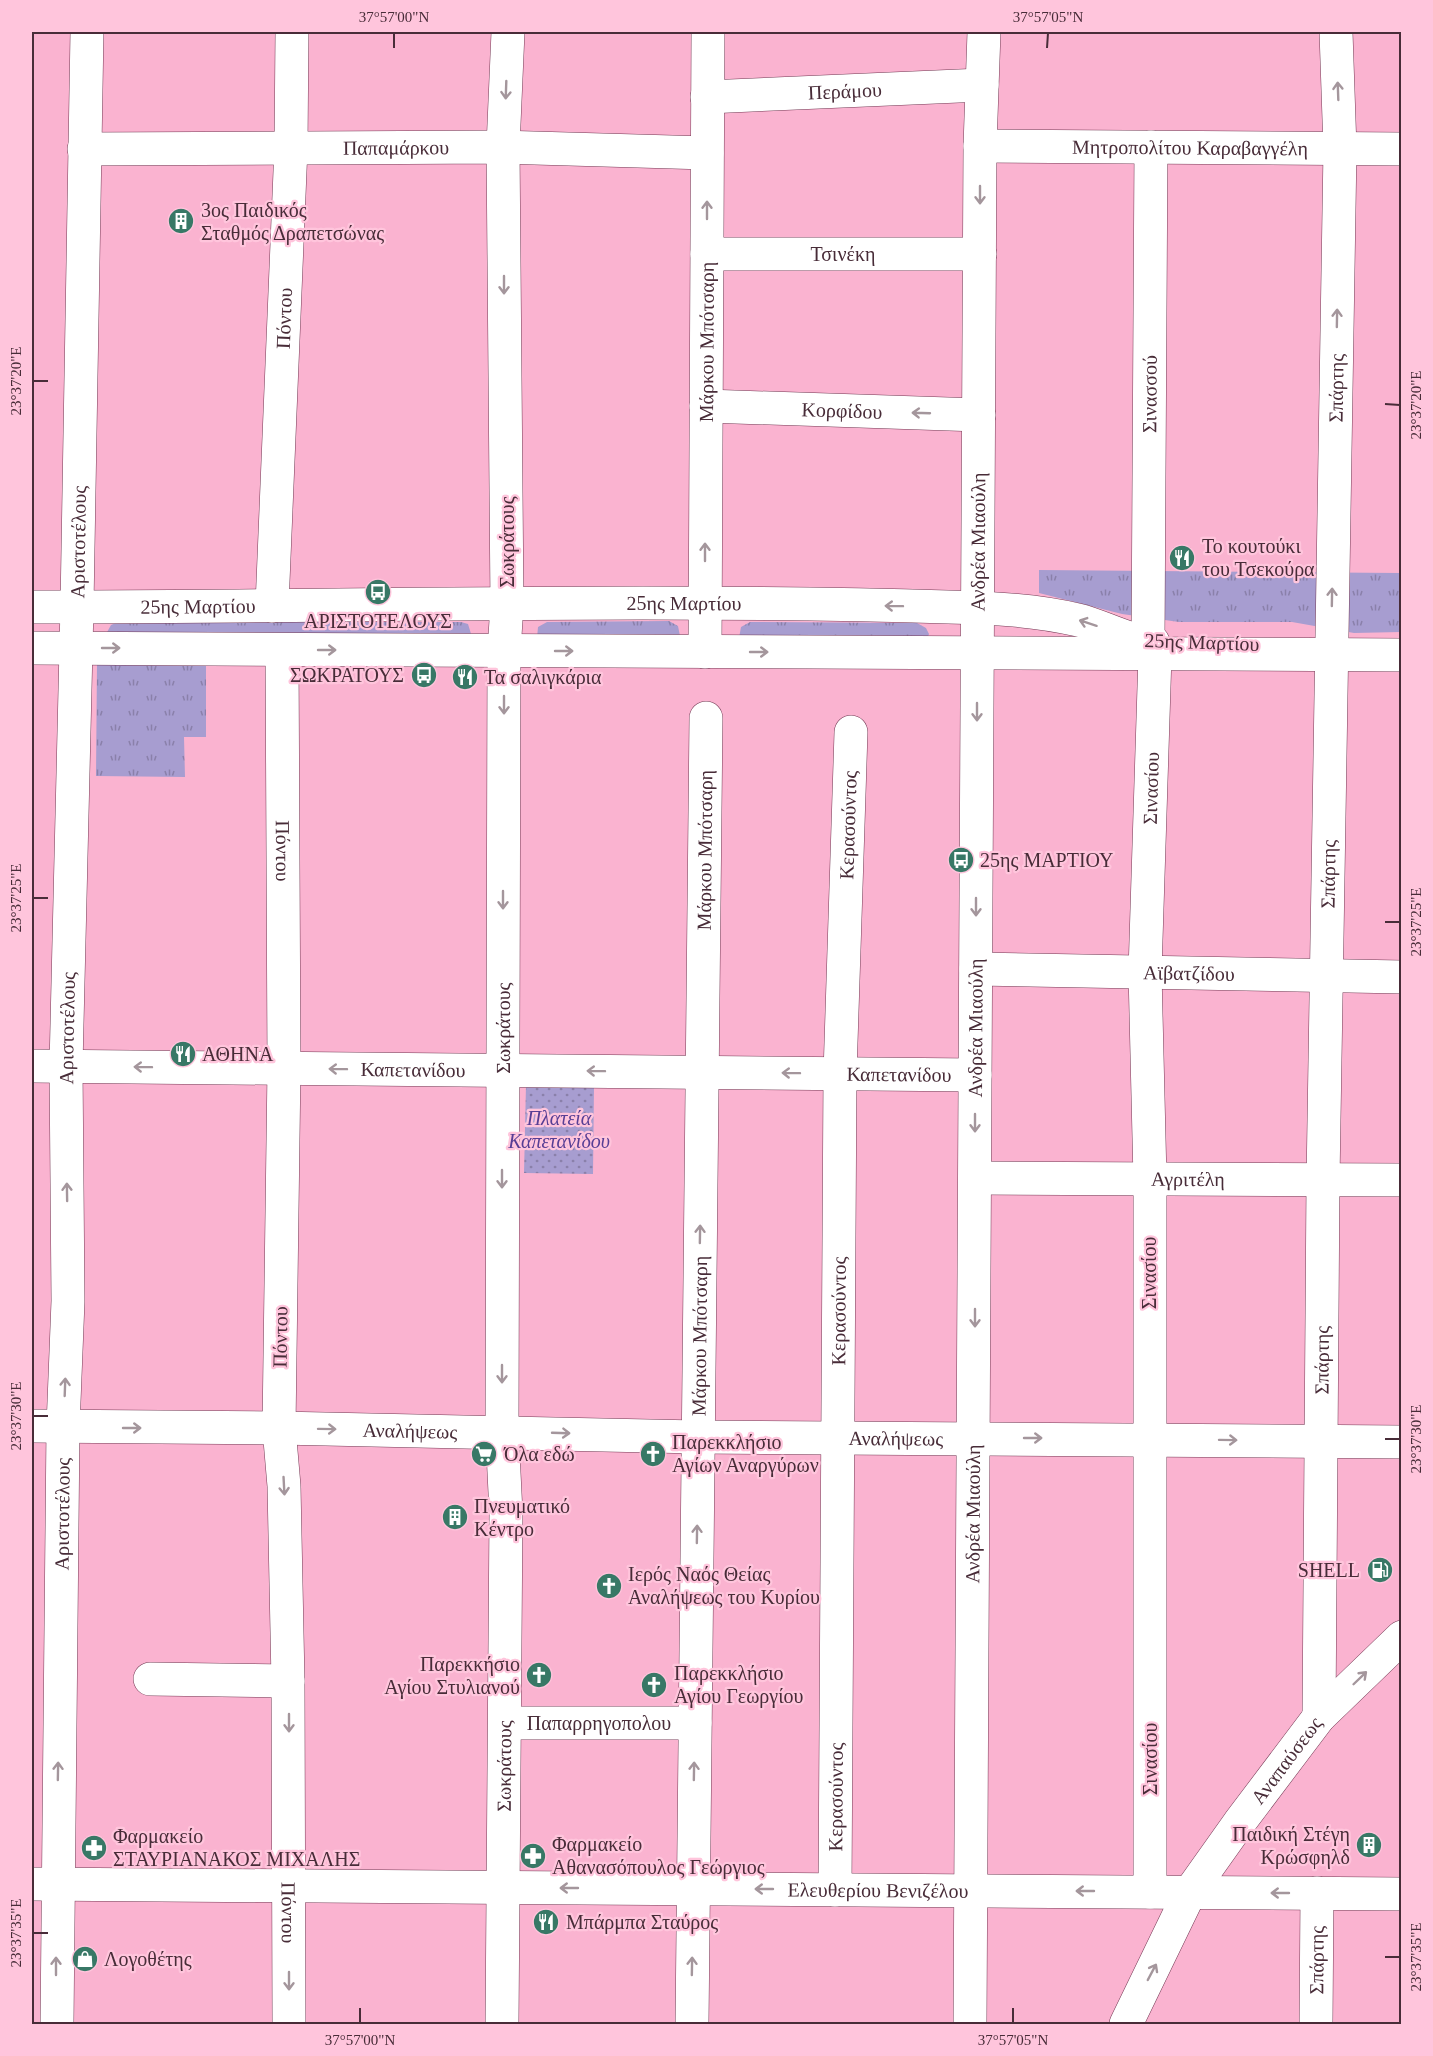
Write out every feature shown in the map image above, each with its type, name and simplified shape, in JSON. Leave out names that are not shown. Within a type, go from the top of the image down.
[{"type":"street","name":"Αριστοτέλους","points":[[57,2025],[44,1884],[47,1427],[68,1301],[66,1066],[87,32]]},
{"type":"street","name":"Πόντου","points":[[272,606],[291,147],[292,32]]},
{"type":"street","name":"Σωκράτους","points":[[502,2025],[506,1513],[502,1432],[504,651],[507,605],[503,147],[508,32]]},
{"type":"street","name":"Μάρκου Μπότσαρη","points":[[705,652],[708,32]]},
{"type":"street","name":"Ανδρέα Μιαούλη","points":[[970,2025],[980,146],[984,32]]},
{"type":"street","name":"Σπάρτης","points":[[1319,1717],[1320,1442],[1330,656],[1340,149],[1336,32]]},
{"type":"street","name":"Περάμου","points":[[707,97],[982,85]]},
{"type":"street","name":"Μητροπολίτου Καραβαγγέλη","points":[[980,146],[1401,149]]},
{"type":"street","name":"Παπαμάρκου","points":[[84,149],[503,147],[707,153]]},
{"type":"street","name":"Σινασσού","points":[[1151,147],[1152,648]]},
{"type":"street","name":"Τσινέκη","points":[[707,254],[980,254]]},
{"type":"street","name":"Κορφίδου","points":[[706,406],[979,415]]},
{"type":"street","name":"25ης Μαρτίου","points":[[32,607],[705,604],[977,608],[1038,612],[1064,617],[1152,648]]},
{"type":"street","name":"25ης Μαρτίου","points":[[32,648],[977,654],[1291,644],[1330,656],[1401,655]]},
{"type":"street","name":"Σινασίου","points":[[1150,1892],[1148,1438],[1150,1179],[1145,972],[1152,648]]},
{"type":"street","name":"Πόντου","points":[[282,650],[284,1068],[279,1428],[284,1486],[288,1681],[289,2025]]},
{"type":"street","name":"Μάρκου Μπότσαρη","points":[[692,2025],[705,718]]},
{"type":"street","name":"Κερασούντος","points":[[835,1890],[840,1074],[851,732]]},
{"type":"street","name":"Αϊβατζίδου","points":[[976,969],[1401,977]]},
{"type":"street","name":"Καπετανίδου","points":[[32,1066],[975,1075]]},
{"type":"street","name":"Αγριτέλη","points":[[975,1178],[1401,1180]]},
{"type":"street","name":"Αναλήψεως","points":[[47,1427],[279,1428],[698,1437],[1148,1438],[1401,1442]]},
{"type":"street","name":"Αναπαύσεως","points":[[1126,2025],[1190,1892],[1319,1717],[1401,1637]]},
{"type":"street","points":[[150,1679],[288,1681]]},
{"type":"street","name":"Παπαρρηγοπολου","points":[[505,1723],[694,1723]]},
{"type":"street","name":"Ελευθερίου Βενιζέλου","points":[[44,1884],[1401,1894]]},
{"type":"street","name":"Σπάρτης","points":[[1316,2025],[1317,1893]]},
{"type":"green space","points":[[1039,570],[1401,573],[1401,632],[1354,633],[1292,622],[1179,622],[1122,614],[1039,593]]},
{"type":"green space","points":[[669,621],[678,626],[680,636],[537,638],[538,627],[547,622]]},
{"type":"green space","points":[[118,622],[461,622],[468,624],[472,637],[106,634],[111,625]]},
{"type":"green space","points":[[750,622],[917,623],[926,628],[929,634],[926,642],[739,638],[741,627]]},
{"type":"green space","points":[[97,663],[206,664],[206,737],[184,737],[185,777],[96,776]]},
{"type":"green space","name":"Πλατεία Καπετανίδου","points":[[526,1085],[594,1086],[593,1174],[524,1173]]},
{"type":"place","name":"3ος Παιδικός Σταθμός Δραπετσώνας","points":[[181,221]]},
{"type":"place","name":"Το κουτούκι του Τσεκούρα","points":[[1182,558]]},
{"type":"place","name":"ΑΡΙΣΤΟΤΕΛΟΥΣ","points":[[378,592]]},
{"type":"place","name":"ΣΩΚΡΑΤΟΥΣ","points":[[424,675]]},
{"type":"place","name":"Τα σαλιγκάρια","points":[[465,677]]},
{"type":"place","name":"25ης ΜΑΡΤΙΟΥ","points":[[961,860]]},
{"type":"place","name":"ΑΘΗΝΑ","points":[[183,1054]]},
{"type":"place","name":"Όλα εδώ","points":[[484,1454]]},
{"type":"place","name":"Παρεκκλήσιο Αγίων Αναργύρων","points":[[653,1454]]},
{"type":"place","name":"Πνευματικό Κέντρο","points":[[455,1517]]},
{"type":"place","name":"SHELL","points":[[1380,1570]]},
{"type":"place","name":"Ιερός Ναός Θείας Αναλήψεως του Κυρίου","points":[[609,1586]]},
{"type":"place","name":"Παρεκκήσιο Αγίου Στυλιανού","points":[[539,1675]]},
{"type":"place","name":"Παρεκκλήσιο Αγίου Γεωργίου","points":[[654,1685]]},
{"type":"place","name":"Παιδική Στέγη Κρώσφηλδ","points":[[1369,1845]]},
{"type":"place","name":"Φαρμακείο ΣΤΑΥΡΙΑΝΑΚΟΣ ΜΙΧΑΛΗΣ","points":[[94,1848]]},
{"type":"place","name":"Φαρμακείο Αθανασόπουλος Γεώργιος","points":[[533,1856]]},
{"type":"place","name":"Μπάρμπα Σταύρος","points":[[546,1922]]},
{"type":"place","name":"Λογοθέτης","points":[[85,1959]]}]
